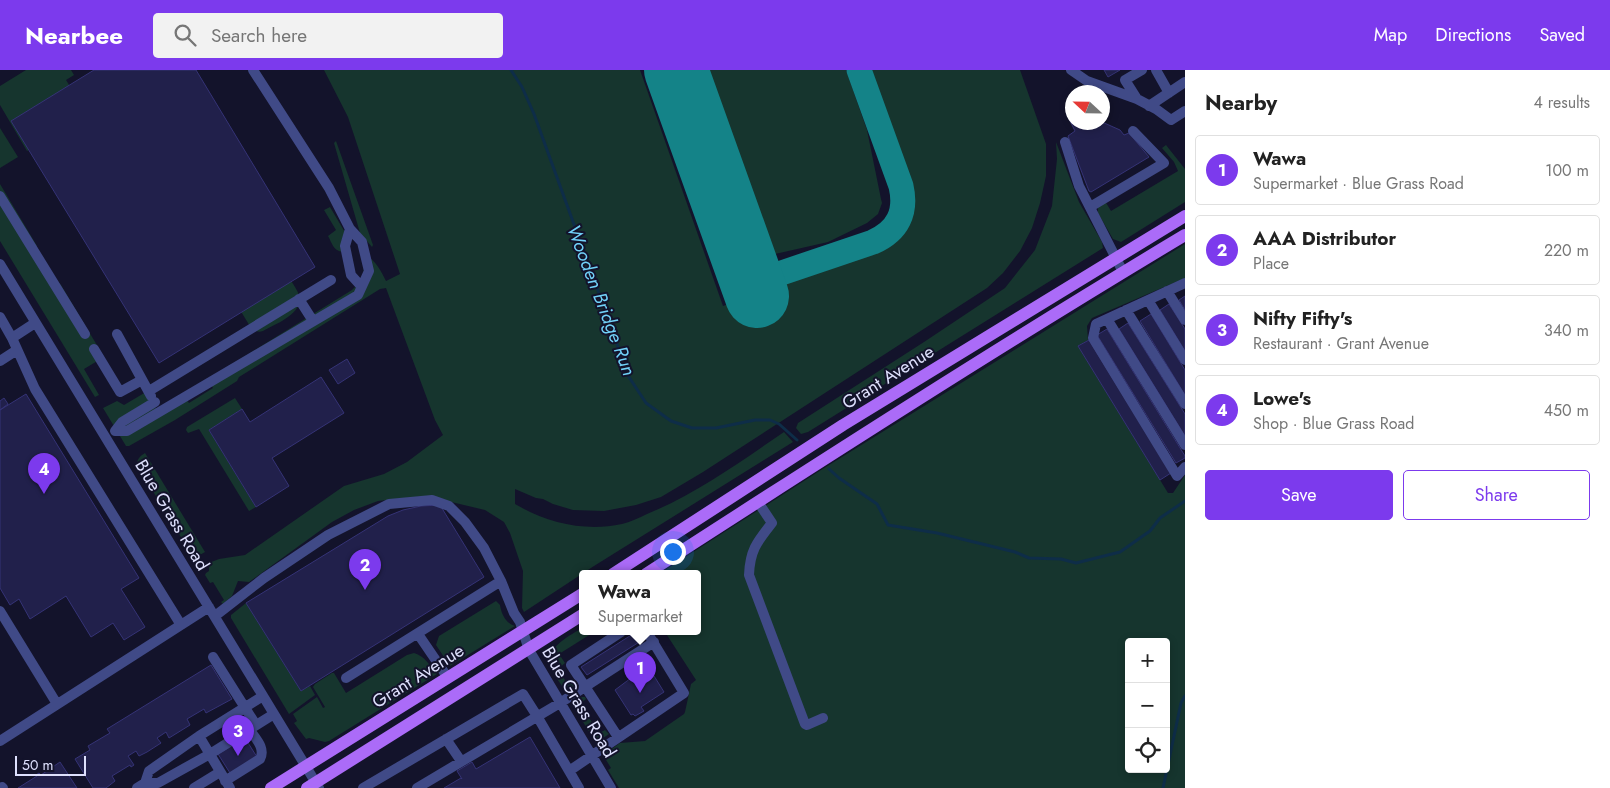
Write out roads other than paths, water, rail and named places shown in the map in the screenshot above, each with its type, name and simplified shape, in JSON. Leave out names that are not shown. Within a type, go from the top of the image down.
[{"type":"main road","name":"Grant Avenue","points":[[619,570],[843,425],[1185,216]]},
{"type":"main road","name":"Grant Avenue","points":[[652,570],[1123,272],[1185,235]]},
{"type":"main road","name":"Grant Avenue","points":[[271,788],[579,596]]},
{"type":"main road","name":"Grant Avenue","points":[[314,786],[579,617]]},
{"type":"street","points":[[105,438],[115,431],[127,431],[158,407],[358,295],[370,271],[362,242],[350,229],[328,188],[253,70]]},
{"type":"street","points":[[1071,70],[1087,81],[1137,100],[1171,120],[1185,111]]},
{"type":"street","points":[[1137,100],[1126,80],[1142,70]]},
{"type":"street","points":[[1156,70],[1170,93]]},
{"type":"street","points":[[1149,106],[1185,82]]},
{"type":"street","points":[[1090,207],[1164,163],[1133,131]]},
{"type":"street","points":[[1065,142],[1079,186],[1123,272]]},
{"type":"street","points":[[0,196],[85,334]]},
{"type":"street","points":[[350,229],[345,246],[351,275],[361,286]]},
{"type":"street","name":"Blue Grass Road","points":[[0,264],[264,696],[306,767],[314,786]]},
{"type":"street","points":[[149,391],[331,280]]},
{"type":"street","points":[[1185,283],[1096,324],[1093,338],[1178,476],[1185,467]]},
{"type":"street","points":[[1167,291],[1185,320]]},
{"type":"street","points":[[299,299],[313,321]]},
{"type":"street","points":[[1148,300],[1185,360]]},
{"type":"street","points":[[1126,310],[1185,404]]},
{"type":"street","points":[[0,317],[35,388],[181,625]]},
{"type":"street","points":[[1107,319],[1185,445]]},
{"type":"street","points":[[12,338],[35,323]]},
{"type":"street","points":[[116,334],[158,407]]},
{"type":"street","points":[[94,349],[120,392],[142,380]]},
{"type":"street","points":[[0,361],[17,350]]},
{"type":"street","name":"Blue Grass Road","points":[[215,616],[264,578],[328,534],[389,504],[432,500],[449,506],[466,522],[484,548],[501,581],[523,631],[529,650],[611,788]]},
{"type":"street","points":[[758,502],[772,523],[753,550],[750,560],[750,575],[757,599],[805,724],[807,725],[823,718]]},
{"type":"street","points":[[346,678],[501,581]]},
{"type":"street","points":[[0,741],[209,607]]},
{"type":"street","points":[[0,610],[57,704]]},
{"type":"street","points":[[418,634],[448,678]]},
{"type":"street","points":[[616,635],[571,665],[618,738]]},
{"type":"street","points":[[570,771],[684,693],[649,635]]},
{"type":"street","points":[[417,788],[560,703],[654,642]]},
{"type":"street","points":[[194,788],[225,780],[260,759],[262,755],[262,749],[245,708],[214,657]]},
{"type":"street","points":[[363,788],[522,694],[579,788]]},
{"type":"street","points":[[141,785],[149,771],[199,736],[264,696]]},
{"type":"street","points":[[141,785],[158,783],[210,754],[274,714]]},
{"type":"street","points":[[199,736],[225,780]]},
{"type":"street","points":[[446,739],[461,761]]},
{"type":"waterway","name":"Wooden Bridge Run","points":[[511,70],[522,87],[534,114],[627,374],[646,403],[671,421],[692,428],[716,428],[755,420],[770,420],[779,424],[797,440]]},
{"type":"waterway","name":"Wooden Bridge Run","points":[[829,469],[877,504],[888,525],[937,533],[1015,552],[1029,558],[1061,559],[1076,563],[1120,552],[1150,531],[1160,518],[1185,501]]},
{"type":"waterway","points":[[1163,788],[1181,703],[1185,696]]},
{"type":"place","name":"Lowe's","points":[[44,494]]},
{"type":"place","name":"AAA Distributor","points":[[365,590]]},
{"type":"place","name":"Wawa","points":[[640,693]]},
{"type":"place","name":"Nifty Fifty's","points":[[238,756]]}]
